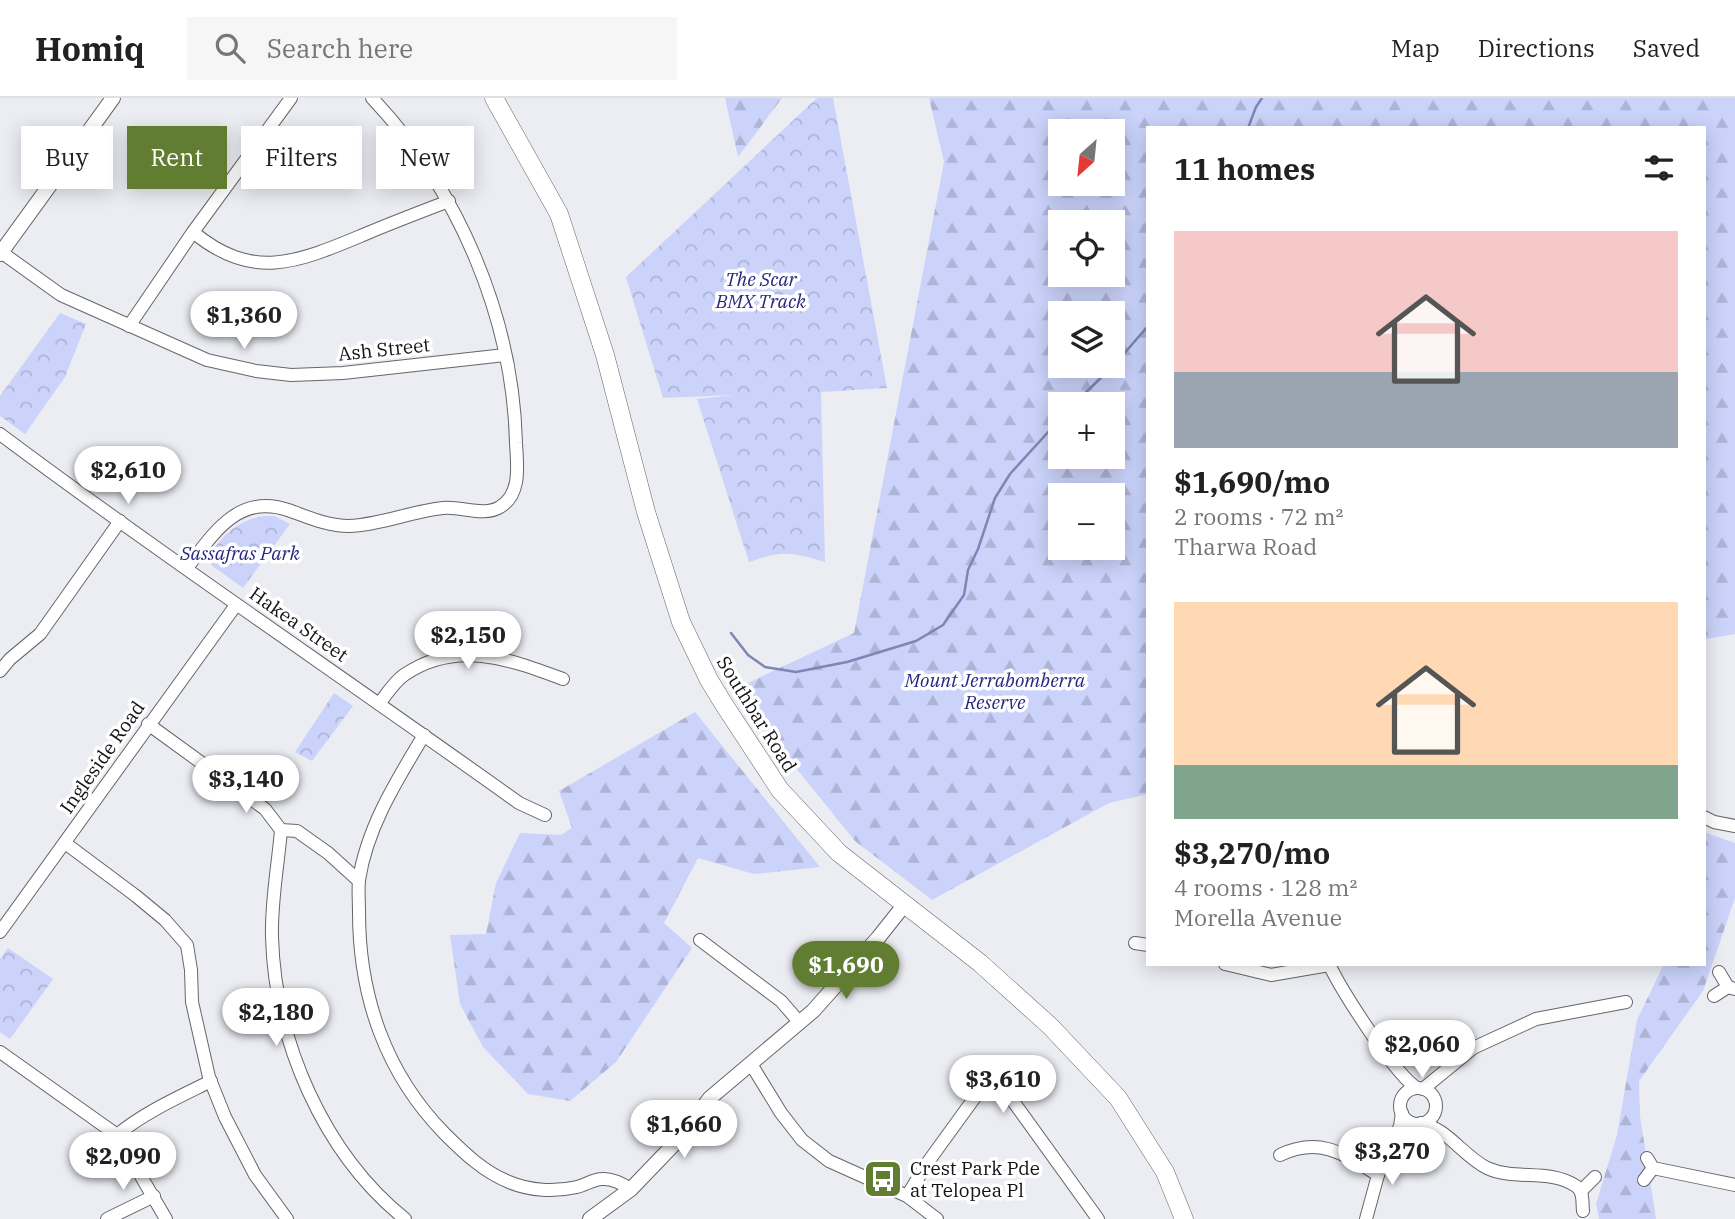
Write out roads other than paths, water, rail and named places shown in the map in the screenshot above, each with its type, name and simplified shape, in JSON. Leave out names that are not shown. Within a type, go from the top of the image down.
[{"type":"main road","name":"Southbar Road","points":[[495,99],[559,214],[606,355],[646,512],[679,616],[709,680],[780,790],[839,853],[980,962],[1050,1026],[1118,1098],[1165,1172],[1184,1219]]},
{"type":"street","points":[[1,253],[113,98]]},
{"type":"street","points":[[128,326],[290,98]]},
{"type":"street","points":[[187,568],[224,522],[247,508],[272,506],[320,522],[350,526],[432,509],[452,507],[488,511],[504,505],[513,492],[517,474],[516,430],[505,355],[486,287],[466,235],[449,201],[420,156],[372,98]]},
{"type":"street","points":[[193,232],[210,246],[231,257],[264,264],[279,264],[335,246],[449,201]]},
{"type":"street","name":"Ash Street","points":[[1,253],[61,295],[206,360],[256,371],[291,375],[343,373],[505,355]]},
{"type":"street","name":"Hakea Street","points":[[0,433],[236,605],[291,640],[519,803],[545,815]]},
{"type":"street","points":[[0,671],[40,634],[120,521]]},
{"type":"street","name":"Ingleside Road","points":[[0,932],[236,605]]},
{"type":"street","points":[[379,704],[402,676],[428,662],[464,653],[517,662],[563,679]]},
{"type":"street","points":[[148,724],[265,809],[281,830],[272,937],[276,979],[298,1064],[313,1100],[349,1161],[405,1219]]},
{"type":"street","points":[[424,735],[382,809],[359,881],[359,933],[363,971],[372,1013],[388,1053],[422,1111],[482,1168],[510,1183],[552,1191],[603,1178],[631,1189]]},
{"type":"street","points":[[1706,818],[1735,826]]},
{"type":"street","points":[[281,830],[297,831],[328,853],[359,881]]},
{"type":"street","points":[[65,843],[165,920],[187,945],[192,1002],[211,1081],[225,1117],[255,1175],[287,1219]]},
{"type":"street","points":[[590,1219],[631,1189],[681,1138],[710,1098],[800,1023],[849,972],[905,904]]},
{"type":"street","points":[[700,940],[772,993],[800,1023]]},
{"type":"street","points":[[1233,966],[1271,975],[1323,966]]},
{"type":"street","points":[[1330,966],[1395,1067],[1410,1083],[1428,1091],[1447,1136]]},
{"type":"street","points":[[1714,996],[1731,988],[1719,972]]},
{"type":"street","points":[[1583,1211],[1581,1191],[1571,1184],[1550,1176],[1505,1174],[1488,1168],[1434,1127],[1405,1118],[1401,1108],[1406,1092],[1420,1088],[1446,1073],[1473,1048],[1525,1023],[1536,1018],[1626,1002]]},
{"type":"street","points":[[0,1052],[117,1135],[166,1219]]},
{"type":"street","points":[[751,1064],[781,1113],[802,1140],[829,1161],[907,1196],[937,1219]]},
{"type":"street","points":[[1366,1219],[1378,1175],[1400,1126],[1400,1085],[1395,1067]]},
{"type":"street","points":[[1392,1146],[1418,1123],[1427,1121],[1434,1107],[1438,1086],[1446,1073]]},
{"type":"street","points":[[117,1135],[171,1101],[211,1081]]},
{"type":"street","points":[[907,1196],[978,1093],[990,1087],[998,1087],[1005,1090],[1098,1219]]},
{"type":"street","points":[[1280,1155],[1297,1147],[1334,1149],[1378,1175]]},
{"type":"street","points":[[1644,1180],[1650,1163],[1735,1185]]},
{"type":"street","points":[[1581,1191],[1595,1177]]},
{"type":"street","points":[[107,1219],[154,1196]]},
{"type":"waterway","points":[[1249,126],[1262,98]]},
{"type":"waterway","points":[[1086,392],[1146,328]]},
{"type":"waterway","points":[[731,633],[748,655],[765,667],[796,672],[847,662],[916,641],[943,625],[964,595],[968,570],[995,498],[1010,474],[1048,432]]},
{"type":"place","name":"Crest Park Pde at Telopea Pl","points":[[883,1179]]},
{"type":"park label","name":"The Scar BMX Track","points":[[761,290]]},
{"type":"park label","name":"Sassafras Park","points":[[240,553]]},
{"type":"park label","name":"Mount Jerrabomberra Reserve","points":[[995,691]]}]
